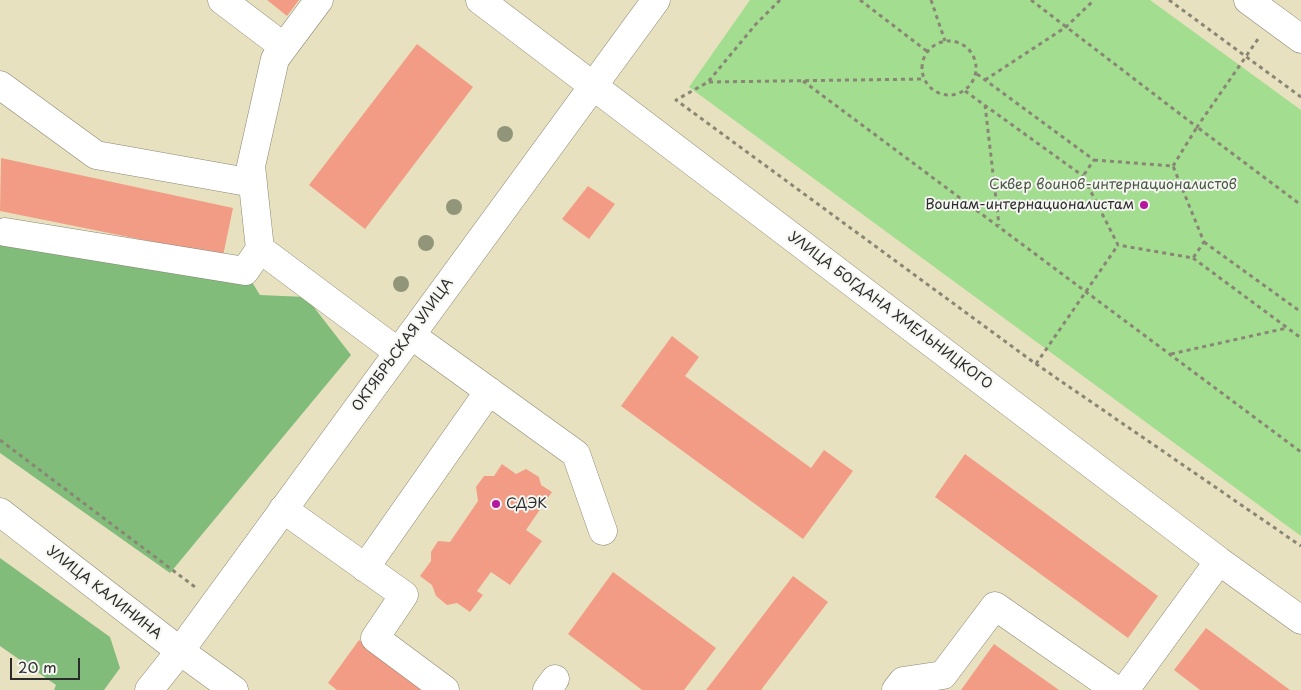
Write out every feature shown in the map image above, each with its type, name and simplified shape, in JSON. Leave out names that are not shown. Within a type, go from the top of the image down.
[{"type":"main road","points":[[222,0],[284,47]]},
{"type":"main road","points":[[5,232],[244,271],[260,250],[251,166],[274,59],[320,0]]},
{"type":"main road","name":"УЛИЦА БОГДАНА ХМЕЛЬНИЦКОГО","points":[[480,0],[1219,561],[1301,620]]},
{"type":"main road","name":"ОКТЯБРЬСКАЯ УЛИЦА","points":[[149,690],[180,651],[656,0]]},
{"type":"main road","points":[[1248,0],[1301,39]]},
{"type":"main road","points":[[0,85],[96,155],[253,183]]},
{"type":"main road","points":[[260,250],[405,344],[489,391],[576,454],[603,531]]},
{"type":"main road","points":[[365,568],[489,391]]},
{"type":"main road","points":[[283,509],[404,595],[375,638],[445,690]]},
{"type":"main road","name":"УЛИЦА КАЛИНИНА","points":[[0,512],[180,651],[234,690]]},
{"type":"main road","points":[[1125,690],[1219,561]]},
{"type":"main road","points":[[896,690],[903,681],[943,676],[995,606],[1116,690]]},
{"type":"path","points":[[780,0],[756,24],[708,82],[676,100],[1036,364],[1301,546]]},
{"type":"path","points":[[860,0],[928,52]]},
{"type":"path","points":[[931,0],[945,41]]},
{"type":"path","points":[[1031,0],[1301,205]]},
{"type":"path","points":[[985,80],[1066,27],[1094,0]]},
{"type":"path","points":[[1169,0],[1301,97]]},
{"type":"path","points":[[1173,166],[1197,127],[1261,35]]},
{"type":"path","points":[[945,41],[958,42],[970,49],[976,61],[977,74],[971,87],[959,95],[945,96],[932,90],[924,79],[922,67],[925,55],[928,52],[933,46],[945,41]]},
{"type":"path","points":[[977,74],[1094,160],[1173,166]]},
{"type":"path","points":[[708,82],[924,79]]},
{"type":"path","points":[[803,81],[1301,452]]},
{"type":"path","points":[[965,91],[1083,176],[1118,245]]},
{"type":"path","points":[[984,105],[999,226]]},
{"type":"path","points":[[1083,176],[1094,160]]},
{"type":"path","points":[[1173,166],[1204,242],[1301,312]]},
{"type":"path","points":[[1192,258],[1204,242]]},
{"type":"path","points":[[1036,364],[1118,245]]},
{"type":"path","points":[[1118,245],[1192,258],[1301,338]]},
{"type":"path","points":[[1170,354],[1288,328]]},
{"type":"path","points":[[0,440],[216,602]]},
{"type":"green space","name":"Сквер воинов-интернационалистов","points":[[750,0],[1150,0],[1301,110],[1301,536],[689,87]]},
{"type":"green space","points":[[0,236],[245,271],[260,295],[306,297],[351,355],[170,573],[0,453]]},
{"type":"green space","points":[[0,558],[110,637],[120,668],[104,690],[54,690],[56,685],[0,646]]},
{"type":"building","points":[[267,0],[299,0],[287,16]]},
{"type":"building","points":[[417,44],[473,87],[365,229],[309,185]]},
{"type":"building","points":[[1,158],[233,208],[223,256],[0,211]]},
{"type":"building","points":[[588,186],[615,204],[589,239],[562,219]]},
{"type":"building","points":[[672,336],[699,357],[685,376],[811,468],[824,450],[853,471],[803,539],[621,406]]},
{"type":"building","points":[[965,454],[1158,596],[1128,638],[935,497]]},
{"type":"building","points":[[502,464],[516,474],[526,469],[539,477],[541,485],[552,492],[526,530],[542,541],[510,585],[491,572],[477,591],[483,595],[470,612],[457,603],[447,605],[436,596],[432,585],[420,576],[431,561],[431,552],[438,541],[450,542],[478,501],[476,487],[484,476],[494,476]]},
{"type":"building","points":[[613,572],[716,648],[684,690],[642,690],[568,634]]},
{"type":"building","points":[[793,576],[828,602],[761,690],[706,690]]},
{"type":"building","points":[[1206,628],[1290,690],[1200,690],[1174,670]]},
{"type":"building","points":[[359,640],[426,690],[337,690],[328,683]]},
{"type":"building","points":[[994,644],[1059,690],[961,690]]},
{"type":"place","name":"Воинам-интернационалистам","points":[[1144,205]]},
{"type":"place","name":"СДЭК","points":[[496,504]]}]
